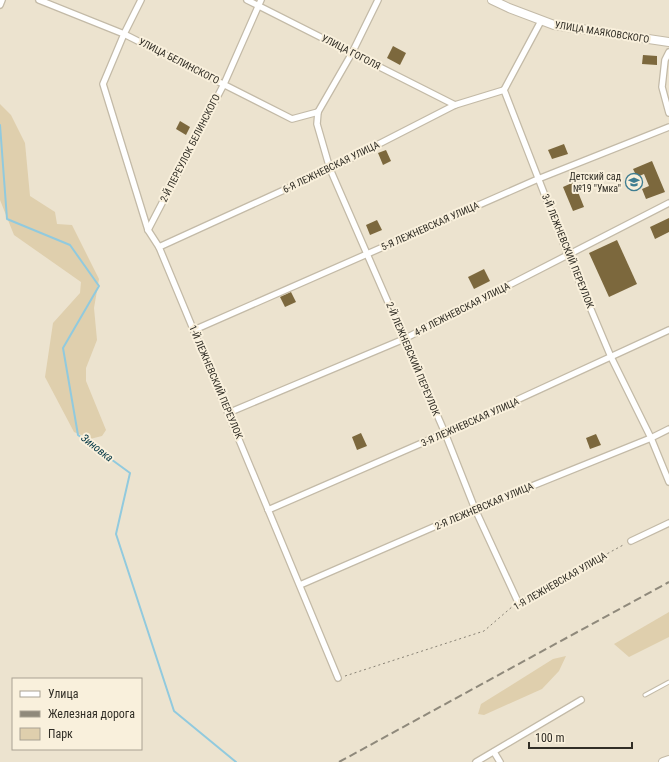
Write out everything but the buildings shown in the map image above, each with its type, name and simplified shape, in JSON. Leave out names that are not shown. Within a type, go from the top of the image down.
[{"type":"main road","name":"УЛИЦА МАЯКОВСКОГО","points":[[492,0],[509,8],[554,24],[669,42]]},
{"type":"street","points":[[0,6],[2,0]]},
{"type":"street","name":"УЛИЦА БЕЛИНСКОГО","points":[[38,0],[124,34],[292,119],[318,112]]},
{"type":"street","points":[[124,34],[141,0]]},
{"type":"street","name":"УЛИЦА ГОГОЛЯ","points":[[247,0],[455,105]]},
{"type":"street","name":"2-Й ПЕРЕУЛОК БЕЛИНСКОГО","points":[[148,230],[224,84],[261,0]]},
{"type":"street","points":[[318,112],[352,53],[378,0]]},
{"type":"street","points":[[504,90],[541,20]]},
{"type":"street","name":"1-Й ЛЕЖНЕВСКИЙ ПЕРЕУЛОК","points":[[124,34],[103,84],[148,230],[159,247],[338,678]]},
{"type":"street","points":[[669,52],[665,60],[662,86],[669,113]]},
{"type":"street","name":"6-Я ЛЕЖНЕВСКАЯ УЛИЦА","points":[[159,247],[330,169],[455,105],[504,90]]},
{"type":"street","name":"3-Й ЛЕЖНЕВСКИЙ ПЕРЕУЛОК","points":[[504,90],[568,255],[611,357],[651,438],[669,482]]},
{"type":"street","name":"2-Й ЛЕЖНЕВСКИЙ ПЕРЕУЛОК","points":[[318,112],[317,124],[330,169],[445,433],[475,509],[518,602]]},
{"type":"street","name":"5-Я ЛЕЖНЕВСКАЯ УЛИЦА","points":[[194,330],[538,179],[669,127]]},
{"type":"street","name":"4-Я ЛЕЖНЕВСКАЯ УЛИЦА","points":[[228,413],[404,339],[669,203]]},
{"type":"street","name":"3-Я ЛЕЖНЕВСКАЯ УЛИЦА","points":[[268,510],[445,433],[669,330]]},
{"type":"street","name":"2-Я ЛЕЖНЕВСКАЯ УЛИЦА","points":[[300,585],[475,509],[651,438],[669,429]]},
{"type":"street","points":[[631,541],[669,522]]},
{"type":"street","points":[[476,762],[581,700]]},
{"type":"street","points":[[494,752],[500,762]]},
{"type":"lane","points":[[645,695],[669,682]]},
{"type":"path","name":"1-Я ЛЕЖНЕВСКАЯ УЛИЦА","points":[[338,678],[484,631],[518,602],[631,541]]},
{"type":"green space","points":[[0,104],[11,115],[25,143],[30,196],[55,212],[57,224],[72,225],[99,279],[94,308],[97,340],[86,368],[86,381],[106,430],[102,436],[90,439],[74,432],[45,377],[53,323],[80,293],[81,282],[14,235],[0,200]]},
{"type":"green space","points":[[669,612],[669,637],[629,657],[614,644]]},
{"type":"green space","points":[[566,656],[559,671],[542,689],[484,715],[478,714],[481,704],[553,659]]},
{"type":"waterway","name":"Зиновка","points":[[0,125],[7,219],[70,245],[99,286],[63,348],[78,435],[130,473],[116,534],[174,711],[236,762]]},
{"type":"railway","points":[[339,762],[669,582]]},
{"type":"place","name":"Детский сад №19 \"Умка\"","points":[[634,182]]}]
